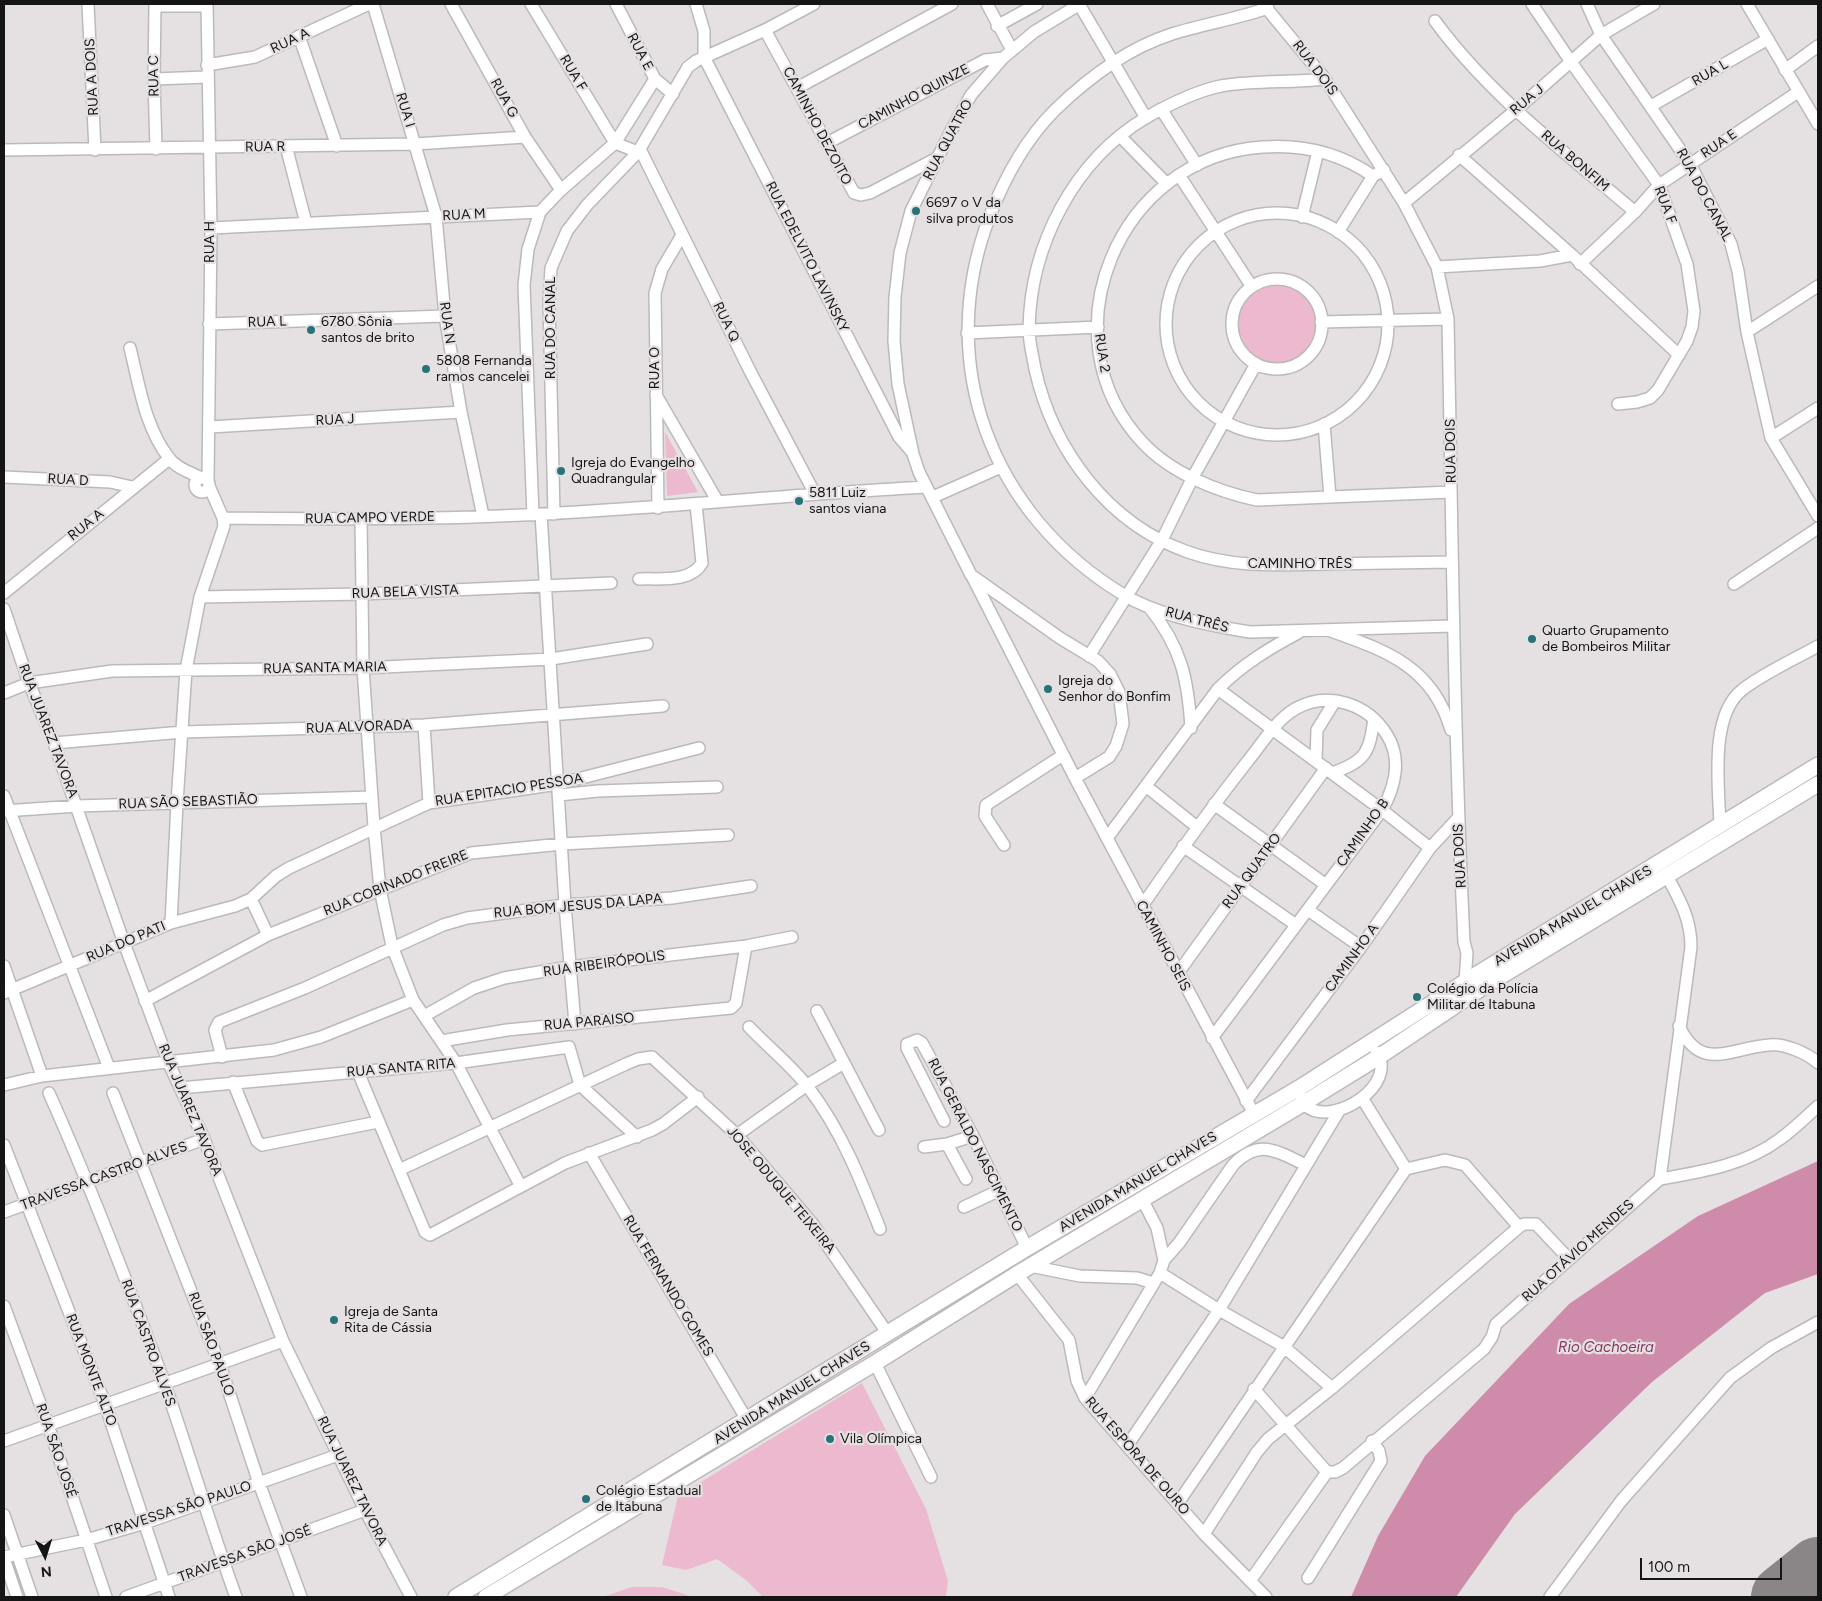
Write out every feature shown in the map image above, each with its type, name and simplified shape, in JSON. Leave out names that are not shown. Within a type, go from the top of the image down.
[{"type":"main road","name":"AVENIDA MANUEL CHAVES","points":[[456,1597],[1027,1248],[1299,1088],[1482,971],[1818,765]]},
{"type":"main road","name":"AVENIDA MANUEL CHAVES","points":[[486,1597],[875,1363],[1024,1270],[1304,1103],[1380,1056],[1483,987],[1818,784]]},
{"type":"street","name":"RUA A DOIS","points":[[88,4],[96,150]]},
{"type":"street","name":"RUA A","points":[[154,79],[207,71],[255,56],[371,4]]},
{"type":"street","name":"RUA I","points":[[371,4],[436,216]]},
{"type":"street","name":"RUA G","points":[[451,4],[525,137],[561,190]]},
{"type":"street","name":"RUA F","points":[[531,4],[615,143]]},
{"type":"street","name":"RUA E","points":[[616,4],[655,79],[674,94]]},
{"type":"street","points":[[696,4],[704,31],[704,57]]},
{"type":"street","name":"RUA DO CANAL","points":[[554,514],[549,302],[551,268],[561,240],[575,219],[639,150],[674,94],[688,67],[704,57],[765,30],[814,4]]},
{"type":"street","points":[[798,88],[952,4]]},
{"type":"street","points":[[986,4],[997,26],[1007,54]]},
{"type":"street","points":[[997,26],[1037,4]]},
{"type":"street","points":[[1079,4],[1146,118]]},
{"type":"street","name":"RUA QUATRO","points":[[930,492],[913,454],[898,384],[894,341],[895,297],[900,254],[911,211],[971,95],[1007,54],[1034,32],[1079,4]]},
{"type":"street","name":"RUA F","points":[[1532,4],[1570,62],[1659,185],[1687,264],[1693,304],[1692,327],[1679,355],[1658,390],[1650,398],[1637,402],[1618,404]]},
{"type":"street","name":"RUA DO CANAL","points":[[1587,4],[1601,35],[1690,164],[1731,244],[1738,271],[1747,332],[1771,438],[1818,516]]},
{"type":"street","name":"RUA J","points":[[1404,203],[1459,155],[1516,110],[1601,35],[1654,4]]},
{"type":"street","points":[[1746,4],[1818,124]]},
{"type":"street","points":[[155,5],[207,5]]},
{"type":"street","name":"RUA C","points":[[155,5],[154,79],[156,149]]},
{"type":"street","name":"RUA H","points":[[203,484],[210,427],[209,324],[211,228],[208,148],[207,5]]},
{"type":"street","name":"RUA TRÊS","points":[[1265,6],[1172,34],[1138,48],[1113,63],[1080,87],[1054,111],[1031,138],[1012,167],[996,199],[973,267],[967,333],[970,373],[989,442],[1021,503],[1045,532],[1099,579],[1126,597],[1149,607],[1242,631],[1452,626]]},
{"type":"street","name":"RUA DOIS","points":[[1265,6],[1325,79],[1379,173],[1404,203],[1437,268],[1448,319],[1452,626],[1458,818],[1464,942],[1467,953],[1465,982]]},
{"type":"street","name":"RUA BONFIM","points":[[1435,21],[1479,75],[1516,110],[1635,212]]},
{"type":"street","name":"CAMINHO DEZOITO","points":[[765,30],[798,88],[850,189],[861,195],[879,189],[938,158]]},
{"type":"street","points":[[299,36],[337,146]]},
{"type":"street","name":"RUA L","points":[[1651,106],[1768,40]]},
{"type":"street","points":[[1786,70],[1818,46]]},
{"type":"street","name":"CAMINHO QUINZE","points":[[827,143],[985,60],[1007,54]]},
{"type":"street","name":"RUA EDELVITO LAVINSKY","points":[[704,57],[900,437],[913,454]]},
{"type":"street","points":[[540,212],[561,190],[615,143],[655,79]]},
{"type":"street","name":"CAMINHO TRÊS","points":[[1325,79],[1220,86],[1193,94],[1161,109],[1120,136],[1081,177],[1052,225],[1035,279],[1029,331],[1040,390],[1049,417],[1067,451],[1095,489],[1115,508],[1162,540],[1188,552],[1249,565],[1451,562]]},
{"type":"street","name":"RUA E","points":[[1580,264],[1635,212],[1659,185],[1798,92]]},
{"type":"street","points":[[1161,109],[1197,165]]},
{"type":"street","points":[[1120,136],[1166,184]]},
{"type":"street","name":"RUA R","points":[[4,150],[337,146],[415,144],[525,137]]},
{"type":"street","points":[[615,143],[639,150]]},
{"type":"street","points":[[286,146],[306,223]]},
{"type":"street","name":"RUA 2","points":[[1379,173],[1318,151],[1277,146],[1256,147],[1222,155],[1197,165],[1166,184],[1134,217],[1113,252],[1100,291],[1098,327],[1104,372],[1120,411],[1144,444],[1177,470],[1234,495],[1257,500],[1451,492]]},
{"type":"street","name":"RUA Q","points":[[639,150],[750,372],[815,494]]},
{"type":"street","points":[[1302,217],[1318,151]]},
{"type":"street","points":[[1459,155],[1572,255],[1679,355]]},
{"type":"street","points":[[1338,232],[1379,173]]},
{"type":"street","points":[[1179,175],[1252,287]]},
{"type":"street","name":"RUA DO CANAL","points":[[540,212],[528,248],[524,285],[537,515],[551,659],[569,968],[576,1024]]},
{"type":"street","name":"RUA M","points":[[211,228],[540,212]]},
{"type":"street","points":[[1264,214],[1302,217],[1338,232],[1358,249],[1374,270],[1384,294],[1388,319],[1387,339],[1383,358],[1372,382],[1356,402],[1324,424],[1300,432],[1274,435],[1249,431],[1225,422],[1204,408],[1179,378],[1169,354],[1165,329],[1169,297],[1181,268],[1196,248],[1216,232],[1239,220],[1264,214]]},
{"type":"street","name":"RUA N","points":[[436,216],[445,316],[460,412],[483,516]]},
{"type":"street","name":"RUA O","points":[[658,508],[655,293],[662,269],[682,235]]},
{"type":"street","points":[[1437,268],[1540,260],[1572,255]]},
{"type":"street","points":[[1271,280],[1282,280],[1297,284],[1313,298],[1318,307],[1321,322],[1317,343],[1308,355],[1300,362],[1281,368],[1265,367],[1256,364],[1240,350],[1235,341],[1232,326],[1234,311],[1238,302],[1252,287],[1271,280]]},
{"type":"street","points":[[1747,332],[1818,286]]},
{"type":"street","name":"RUA L","points":[[209,324],[445,316]]},
{"type":"street","points":[[1321,322],[1448,319]]},
{"type":"street","points":[[967,333],[1098,327]]},
{"type":"street","points":[[130,348],[148,417],[154,432],[169,459],[203,484],[223,516],[224,526],[200,596],[186,670],[171,923]]},
{"type":"street","points":[[1089,656],[1162,540],[1193,477],[1256,364]]},
{"type":"street","points":[[655,393],[718,502]]},
{"type":"street","points":[[1771,438],[1818,408]]},
{"type":"street","name":"RUA J","points":[[210,427],[460,412]]},
{"type":"street","points":[[1324,424],[1330,497]]},
{"type":"street","name":"RUA A","points":[[4,593],[132,487],[169,459]]},
{"type":"street","points":[[930,492],[1001,467]]},
{"type":"street","name":"RUA D","points":[[4,477],[110,482],[132,487]]},
{"type":"street","name":"RUA CAMPO VERDE","points":[[223,516],[361,519],[537,515],[658,508],[815,494],[930,492]]},
{"type":"street","name":"CAMINHO SEIS","points":[[930,492],[1063,755],[1254,1114]]},
{"type":"street","points":[[639,579],[680,578],[699,569],[702,563],[696,504]]},
{"type":"street","points":[[361,519],[363,668],[374,827],[380,889],[392,946],[413,1000],[448,1051],[520,1185]]},
{"type":"street","points":[[1734,584],[1818,528]]},
{"type":"street","name":"CAMINHO SEIS","points":[[971,574],[1060,638],[1098,661],[1110,674],[1120,692],[1124,724],[1121,736],[1109,757],[1075,778]]},
{"type":"street","name":"RUA BELA VISTA","points":[[200,596],[362,594],[611,583]]},
{"type":"street","points":[[1149,607],[1167,630],[1180,655],[1188,688],[1191,728]]},
{"type":"street","name":"RUA JUAREZ TAVORA","points":[[4,609],[28,683],[54,743],[124,943],[169,1064],[204,1139],[283,1340],[365,1510],[411,1597]]},
{"type":"street","points":[[1325,629],[1375,647],[1401,661],[1420,675],[1446,710],[1456,746]]},
{"type":"street","points":[[1107,838],[1218,690],[1237,670],[1257,655],[1302,630]]},
{"type":"street","name":"RUA SANTA MARIA","points":[[4,693],[28,683],[112,671],[363,668],[551,659],[648,644]]},
{"type":"street","points":[[1720,826],[1720,736],[1723,720],[1730,704],[1741,690],[1818,646]]},
{"type":"street","points":[[1218,690],[1325,767],[1430,848]]},
{"type":"street","points":[[1325,767],[1317,730],[1336,701]]},
{"type":"street","name":"CAMINHO B","points":[[1142,906],[1196,827],[1272,730],[1293,710],[1302,705],[1336,701],[1360,708],[1374,718],[1389,738],[1396,780],[1382,810],[1212,1038]]},
{"type":"street","name":"RUA ALVORADA","points":[[54,743],[183,732],[424,725],[663,706]]},
{"type":"street","points":[[1325,767],[1360,760],[1368,751],[1374,718]]},
{"type":"street","points":[[424,725],[428,803]]},
{"type":"street","name":"RUA EPITACIO PESSOA","points":[[251,899],[276,876],[289,868],[428,803],[558,790],[699,748]]},
{"type":"street","points":[[1004,845],[985,816],[986,805],[1063,755]]},
{"type":"street","name":"RUA QUATRO","points":[[1178,973],[1272,845],[1325,767]]},
{"type":"street","points":[[558,790],[598,791],[717,787]]},
{"type":"street","points":[[1147,787],[1196,827]]},
{"type":"street","points":[[4,796],[6,811],[109,1068]]},
{"type":"street","name":"RUA SÃO SEBASTIÃO","points":[[6,811],[76,806],[372,797]]},
{"type":"street","points":[[1214,804],[1326,885]]},
{"type":"street","name":"CAMINHO A","points":[[1246,1101],[1361,946],[1430,848],[1458,818]]},
{"type":"street","name":"RUA COBINADO FREIRE","points":[[145,1001],[268,935],[471,853],[562,844],[728,835]]},
{"type":"street","points":[[1183,846],[1296,925]]},
{"type":"street","points":[[1667,876],[1685,910],[1691,929],[1660,1179],[1711,1170],[1750,1156],[1780,1140],[1818,1106]]},
{"type":"street","name":"RUA BOM JESUS DA LAPA","points":[[222,1057],[215,1030],[216,1024],[305,988],[392,946],[443,925],[488,914],[565,905],[672,898],[751,886]]},
{"type":"street","points":[[251,899],[268,935]]},
{"type":"street","name":"RUA DO PATI","points":[[8,991],[171,923],[236,906],[251,899]]},
{"type":"street","points":[[1308,910],[1361,946]]},
{"type":"street","name":"RUA RIBEIRÓPOLIS","points":[[424,1016],[474,988],[490,982],[569,968],[746,946],[792,937]]},
{"type":"street","name":"RUA PARAISO","points":[[448,1051],[507,1030],[729,1009],[735,1005],[746,946]]},
{"type":"street","points":[[1467,953],[1482,971],[1483,987]]},
{"type":"street","points":[[4,966],[8,991],[42,1076]]},
{"type":"street","points":[[4,1085],[42,1076],[109,1068],[169,1064],[299,1045],[413,1000]]},
{"type":"street","points":[[817,1011],[879,1130]]},
{"type":"street","points":[[1680,1026],[1686,1040],[1695,1049],[1705,1053],[1721,1055],[1760,1046],[1778,1045],[1799,1053],[1818,1064]]},
{"type":"street","points":[[749,1027],[807,1085],[836,1127],[851,1157],[880,1229]]},
{"type":"street","name":"RUA GERALDO NASCIMENTO","points":[[944,1121],[907,1048],[907,1044],[915,1040],[922,1043],[973,1136],[1027,1248]]},
{"type":"street","points":[[1299,1088],[1304,1103],[1309,1109],[1320,1112],[1339,1111],[1362,1098],[1379,1078],[1382,1067],[1380,1056],[1368,1044]]},
{"type":"street","name":"RUA SANTA RITA","points":[[179,1085],[358,1072],[448,1051],[568,1047],[580,1085]]},
{"type":"street","name":"JOSE ODUQUE TEIXEIRA","points":[[580,1085],[638,1059],[652,1057],[658,1060],[738,1135],[812,1223],[888,1334]]},
{"type":"street","points":[[738,1135],[807,1085],[844,1063]]},
{"type":"street","points":[[358,1072],[425,1232],[430,1235],[520,1185],[589,1153],[637,1137],[663,1124],[698,1097]]},
{"type":"street","points":[[233,1082],[256,1141],[262,1146],[378,1122]]},
{"type":"street","points":[[399,1170],[580,1085],[637,1137]]},
{"type":"street","name":"RUA CASTRO ALVES","points":[[49,1093],[88,1182],[164,1383],[202,1503],[236,1597]]},
{"type":"street","name":"RUA SÃO PAULO","points":[[113,1093],[142,1162],[220,1365],[259,1483],[301,1597]]},
{"type":"street","points":[[1362,1098],[1406,1169]]},
{"type":"street","points":[[1127,1446],[1219,1310],[1339,1111]]},
{"type":"street","points":[[924,1147],[947,1144],[973,1136]]},
{"type":"street","name":"TRAVESSA CASTRO ALVES","points":[[4,1212],[204,1139]]},
{"type":"street","points":[[947,1144],[966,1180]]},
{"type":"street","name":"RUA MONTE ALTO","points":[[4,1145],[105,1404],[169,1597]]},
{"type":"street","points":[[1085,1398],[1152,1283],[1160,1273],[1164,1260],[1179,1243],[1242,1156],[1253,1150],[1273,1149],[1306,1165]]},
{"type":"street","name":"RUA FERNANDO GOMES","points":[[589,1153],[747,1420]]},
{"type":"street","points":[[1178,1503],[1283,1346],[1406,1169],[1445,1160],[1465,1164],[1519,1227]]},
{"type":"street","name":"RUA OTÁVIO MENDES","points":[[1372,1441],[1484,1349],[1492,1337],[1496,1324],[1568,1258],[1660,1179]]},
{"type":"street","points":[[964,1207],[1000,1190]]},
{"type":"street","points":[[1142,1199],[1157,1228],[1164,1260]]},
{"type":"street","points":[[1204,1534],[1257,1452],[1268,1439],[1332,1388],[1519,1227],[1524,1224],[1536,1224],[1568,1258]]},
{"type":"street","points":[[1024,1270],[1080,1276],[1137,1278],[1152,1283]]},
{"type":"street","name":"RUA ESPORA DE OURO","points":[[1024,1270],[1069,1340],[1078,1381],[1085,1398],[1204,1534],[1266,1597]]},
{"type":"street","points":[[1160,1273],[1219,1310],[1283,1346],[1332,1388]]},
{"type":"street","name":"RUA SÃO JOSÉ","points":[[4,1306],[48,1426],[106,1597]]},
{"type":"street","points":[[1550,1597],[1621,1501],[1730,1378],[1771,1348],[1818,1322]]},
{"type":"street","points":[[4,1442],[105,1404],[220,1365],[283,1340]]},
{"type":"street","points":[[875,1363],[931,1477]]},
{"type":"street","points":[[1254,1389],[1285,1427],[1327,1472],[1335,1472],[1343,1468],[1372,1441],[1379,1451],[1381,1461],[1308,1578]]},
{"type":"street","name":"TRAVESSA SÃO PAULO","points":[[4,1558],[86,1540],[145,1523],[338,1455]]},
{"type":"street","points":[[1250,1581],[1327,1472]]},
{"type":"street","name":"TRAVESSA SÃO JOSÉ","points":[[126,1597],[365,1510]]},
{"type":"street","points":[[4,1515],[32,1597]]},
{"type":"street","points":[[4,1558],[17,1597]]},
{"type":"shaded area","points":[[1277,285],[1292,288],[1309,302],[1313,309],[1316,324],[1313,339],[1299,356],[1292,360],[1277,363],[1262,360],[1245,346],[1241,339],[1238,324],[1241,309],[1255,292],[1262,288]]},
{"type":"shaded area","points":[[665,432],[698,492],[667,496]]},
{"type":"shaded area","name":"Vila Olímpica","points":[[862,1383],[926,1509],[948,1581],[946,1597],[763,1597],[746,1580],[717,1559],[686,1570],[662,1565],[678,1496]]},
{"type":"shaded area","points":[[632,1587],[662,1587],[693,1597],[603,1597]]},
{"type":"water","name":"Rio Cachoeira","points":[[1818,1161],[1818,1274],[1765,1293],[1652,1382],[1515,1514],[1456,1597],[1351,1597],[1378,1536],[1425,1456],[1569,1304],[1698,1216]]},
{"type":"runway","points":[[1783,1597],[1818,1569]]},
{"type":"place","name":"6697 o V da silva produtos","points":[[916,211]]},
{"type":"place","name":"6780 Sônia santos de brito","points":[[311,330]]},
{"type":"place","name":"5808 Fernanda ramos cancelei","points":[[426,369]]},
{"type":"place","name":"Igreja do Evangelho Quadrangular","points":[[561,471]]},
{"type":"place","name":"5811 Luiz santos viana","points":[[799,501]]},
{"type":"place","name":"Quarto Grupamento de Bombeiros Militar","points":[[1532,639]]},
{"type":"place","name":"Igreja do Senhor do Bonfim","points":[[1048,689]]},
{"type":"place","name":"Colégio da Polícia Militar de Itabuna","points":[[1417,997]]},
{"type":"place","name":"Igreja de Santa Rita de Cássia","points":[[334,1320]]},
{"type":"place","name":"Vila Olímpica","points":[[830,1439]]},
{"type":"place","name":"Colégio Estadual de Itabuna","points":[[586,1499]]}]
